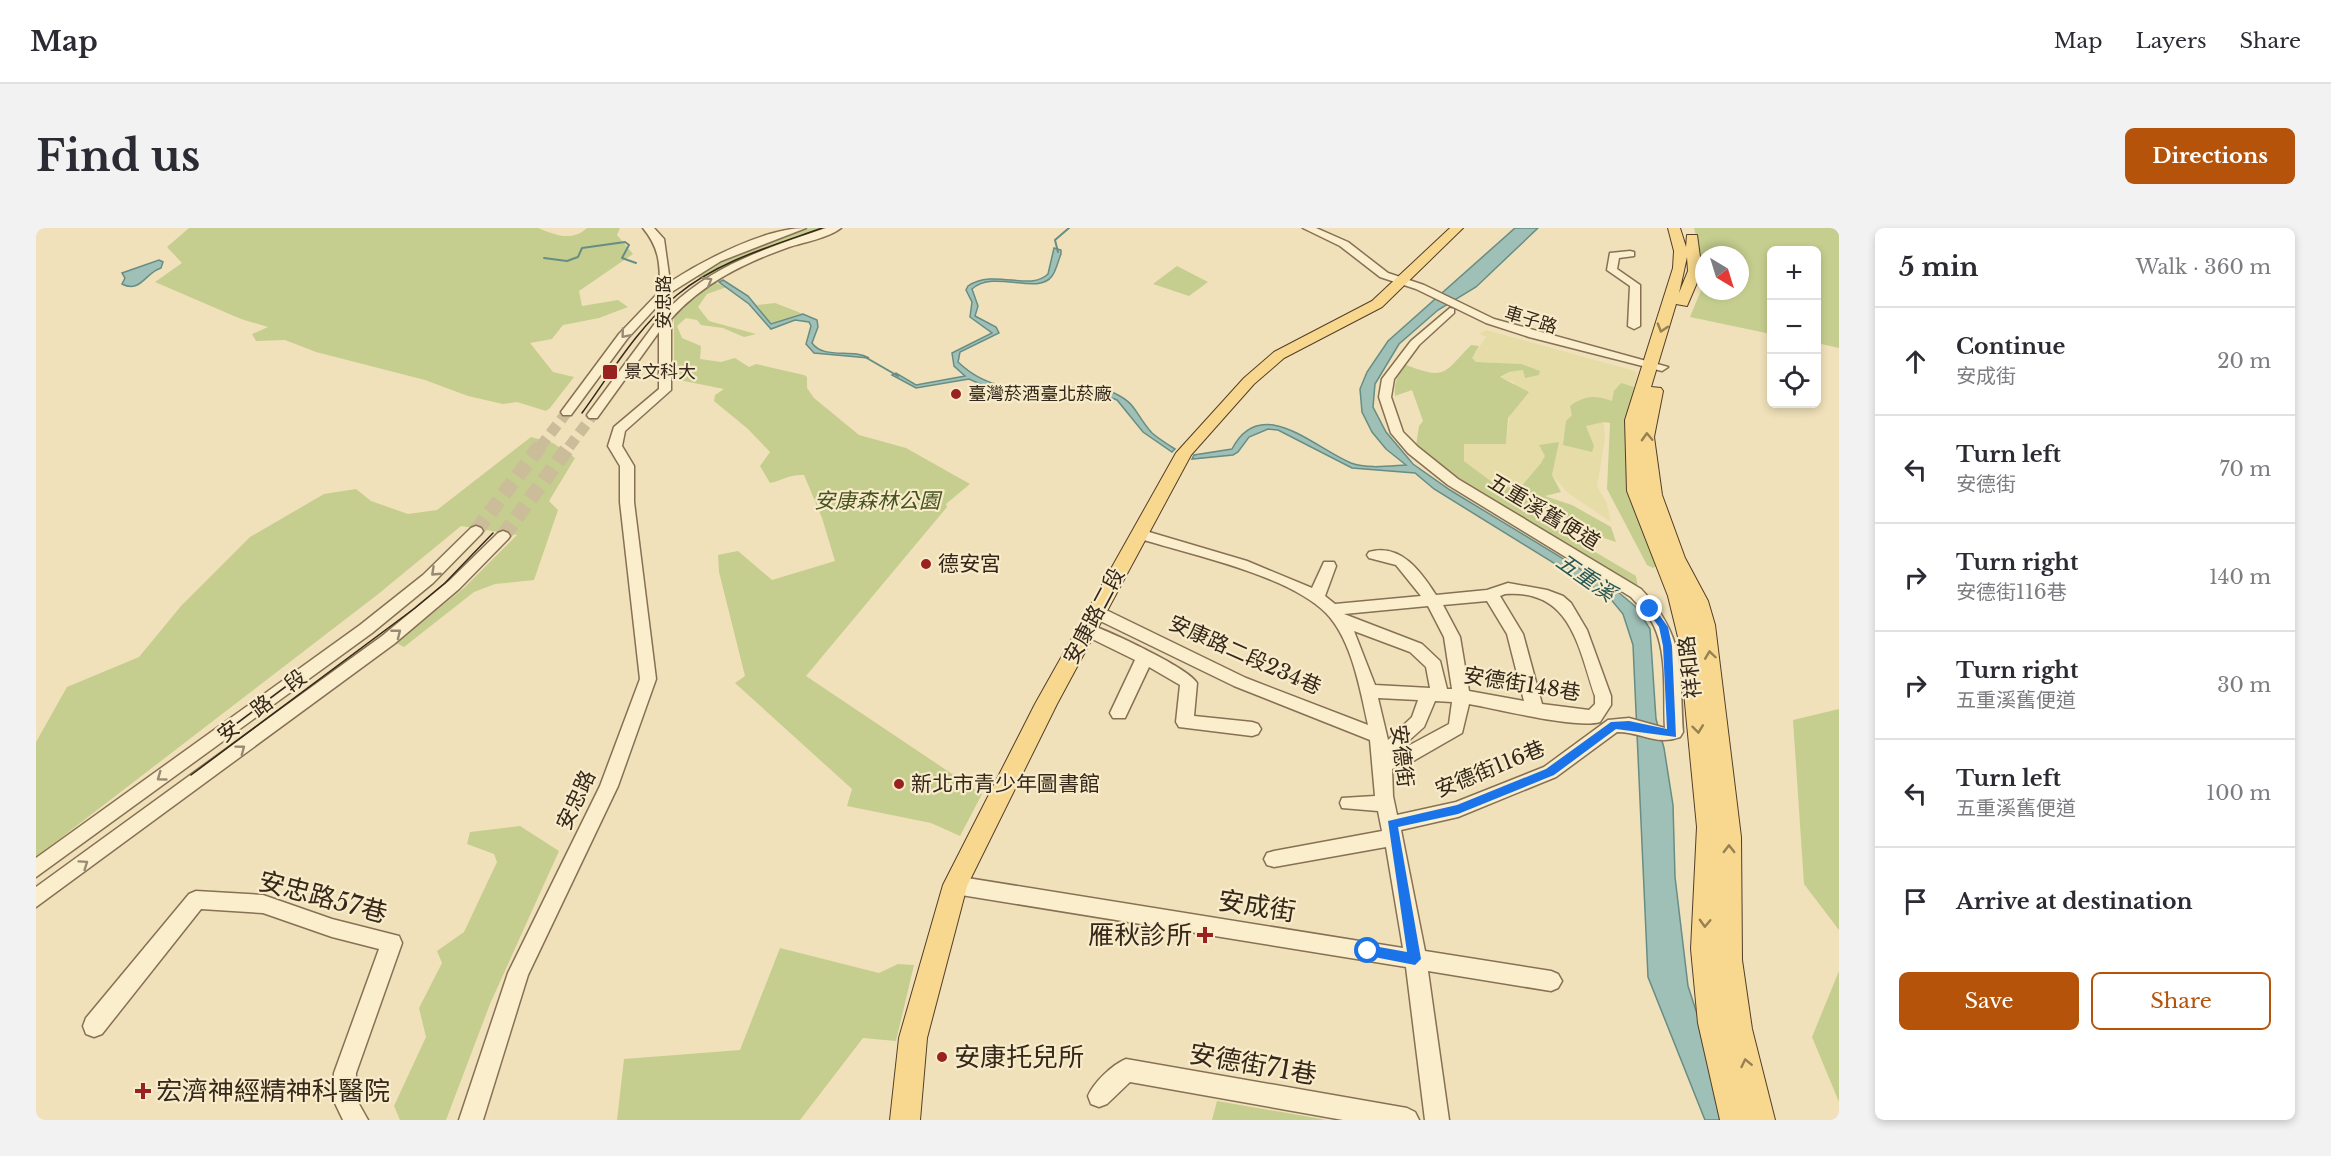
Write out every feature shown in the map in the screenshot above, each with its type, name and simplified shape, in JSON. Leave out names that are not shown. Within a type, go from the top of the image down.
[{"type":"main road","name":"安康路二段","points":[[905,1120],[914,1038],[955,885],[994,805],[1184,453],[1249,381],[1279,355],[1366,312],[1457,228]]},
{"type":"main road","points":[[1666,228],[1676,255],[1678,297]]},
{"type":"main road","name":"祥和路","points":[[1674,228],[1682,258],[1678,297]]},
{"type":"main road","name":"祥和路","points":[[1681,228],[1688,253],[1678,297],[1654,368],[1633,420],[1636,491],[1678,596],[1689,641],[1709,827],[1704,949],[1712,1023],[1735,1120]]},
{"type":"main road","points":[[1678,297],[1695,271],[1695,251],[1688,228]]},
{"type":"main road","name":"祥和路","points":[[1654,368],[1646,437],[1653,495],[1676,558],[1698,601],[1705,625],[1729,837],[1729,960],[1738,1029],[1760,1120]]},
{"type":"street","name":"安忠路","points":[[471,1120],[518,973],[609,786],[648,679],[626,485],[627,466],[615,446],[615,437],[626,423],[665,390],[665,319],[660,244],[655,234],[648,228]]},
{"type":"street","points":[[567,412],[616,346],[664,291],[704,265],[801,228]]},
{"type":"street","points":[[593,415],[665,319],[688,295],[721,273],[836,228]]},
{"type":"street","name":"車子路","points":[[1308,228],[1344,244],[1378,272],[1428,291],[1453,308]]},
{"type":"street","points":[[1630,254],[1614,255],[1612,270],[1635,285],[1634,326]]},
{"type":"street","name":"車子路","points":[[1401,282],[1406,290],[1529,339],[1654,368]]},
{"type":"street","name":"五重溪舊便道","points":[[1453,308],[1415,343],[1388,379],[1385,397],[1390,417],[1397,433],[1413,450],[1453,482],[1636,593],[1650,609],[1663,627],[1667,646],[1674,732],[1666,735],[1629,725]]},
{"type":"street","name":"安一路一段","points":[[36,869],[366,629],[428,579],[476,531]]},
{"type":"street","name":"安德街","points":[[1139,534],[1286,581],[1316,598],[1335,615],[1352,645],[1369,691],[1380,751],[1385,804],[1393,831],[1415,959],[1437,1120]]},
{"type":"street","name":"安一路一段","points":[[36,898],[388,640],[454,585],[503,536]]},
{"type":"street","points":[[1374,555],[1389,556],[1405,564],[1450,633],[1460,696],[1460,720],[1456,728],[1409,755],[1380,751]]},
{"type":"street","points":[[1316,598],[1329,566]]},
{"type":"street","name":"安德街148巷","points":[[1335,615],[1491,595],[1498,589],[1508,587],[1559,600],[1574,618],[1603,696],[1603,705],[1594,717],[1534,711],[1460,696],[1369,691]]},
{"type":"street","points":[[1491,595],[1515,634],[1534,711]]},
{"type":"street","points":[[1335,615],[1416,648],[1434,665],[1434,694],[1420,722],[1400,741],[1380,751]]},
{"type":"street","points":[[1092,621],[1189,683],[1185,722],[1252,729]]},
{"type":"street","name":"安康路二段234巷","points":[[1092,621],[1240,682],[1380,751]]},
{"type":"street","points":[[1119,713],[1145,657]]},
{"type":"street","name":"安德街116巷","points":[[1274,859],[1393,831],[1458,809],[1550,772],[1614,725],[1629,725]]},
{"type":"street","points":[[1349,803],[1385,804]]},
{"type":"street","name":"安成街","points":[[955,885],[1551,981]]},
{"type":"street","name":"安忠路57巷","points":[[94,1026],[196,900],[263,904],[332,928],[392,943],[345,1073],[344,1099],[356,1120]]},
{"type":"street","name":"安德街71巷","points":[[1099,1096],[1126,1070],[1407,1120]]},
{"type":"shaded area","points":[[1486,330],[1635,371],[1637,375],[1634,387],[1621,384],[1612,402],[1598,397],[1571,406],[1594,446],[1586,426],[1604,422],[1605,439],[1597,486],[1607,504],[1611,522],[1568,493],[1552,475],[1558,442],[1519,489],[1496,485],[1464,461],[1463,444],[1506,444],[1514,382],[1500,378],[1509,372],[1523,370],[1521,364],[1476,362],[1472,358],[1486,337],[1479,334]]},
{"type":"green space","points":[[189,228],[538,228],[557,235],[569,236],[587,228],[620,228],[617,235],[633,254],[579,291],[582,306],[618,300],[628,307],[599,318],[563,325],[552,339],[530,343],[553,372],[574,377],[550,408],[546,411],[517,402],[503,404],[468,396],[425,380],[316,352],[285,340],[256,341],[252,334],[268,327],[241,319],[155,282],[182,263],[167,247]]},
{"type":"green space","points":[[810,228],[828,228],[736,263],[704,279],[694,276],[728,259]]},
{"type":"green space","points":[[1694,228],[1839,228],[1839,348],[1821,344],[1821,246],[1767,246],[1767,333],[1690,317],[1697,300],[1749,300],[1749,246],[1699,246]]},
{"type":"green space","points":[[1177,266],[1208,282],[1189,296],[1153,284]]},
{"type":"green space","name":"安康森林公園","points":[[713,282],[727,287],[707,294],[698,307],[709,321],[756,334],[744,337],[723,328],[701,325],[697,320],[686,318],[677,326],[682,338],[701,346],[700,359],[721,362],[735,358],[749,367],[756,364],[804,375],[807,377],[807,388],[814,398],[859,435],[906,448],[970,484],[946,504],[947,507],[806,676],[982,794],[960,836],[931,823],[847,806],[852,789],[735,683],[745,676],[719,572],[718,555],[738,551],[772,580],[835,561],[822,518],[804,475],[791,476],[770,483],[760,466],[770,452],[748,429],[714,401],[715,395],[724,389],[679,380],[674,376],[674,318],[696,295]]},
{"type":"green space","points":[[775,303],[806,315],[771,324],[757,305]]},
{"type":"green space","points":[[1471,345],[1479,346],[1472,358],[1476,362],[1521,364],[1540,371],[1539,375],[1525,378],[1523,370],[1509,372],[1500,377],[1529,392],[1508,418],[1506,444],[1464,444],[1464,461],[1496,485],[1519,489],[1545,456],[1539,445],[1559,442],[1552,475],[1561,492],[1545,496],[1572,505],[1611,527],[1616,542],[1566,525],[1517,503],[1515,505],[1636,576],[1638,588],[1459,480],[1416,446],[1419,426],[1423,421],[1412,390],[1395,396],[1398,376],[1406,365],[1429,372],[1443,372]]},
{"type":"green space","points":[[1621,383],[1634,387],[1625,442],[1629,477],[1657,566],[1653,568],[1647,565],[1607,489],[1610,423],[1586,426],[1594,446],[1592,452],[1563,445],[1566,421],[1572,415],[1570,406],[1590,397],[1612,401],[1614,391]]},
{"type":"green space","points":[[531,437],[553,443],[575,458],[549,501],[558,510],[534,580],[495,584],[474,592],[404,647],[396,643],[464,588],[517,535],[461,526],[377,595],[36,857],[36,742],[67,687],[139,657],[181,606],[250,537],[324,494],[356,489],[371,501],[408,514],[437,510]]},
{"type":"green space","points":[[1839,709],[1839,930],[1804,884],[1793,720]]},
{"type":"green space","points":[[520,826],[559,851],[490,1004],[446,1120],[400,1120],[394,1106],[426,1037],[419,1008],[442,963],[437,951],[464,932],[497,862],[494,854],[467,844],[470,832]]},
{"type":"green space","points":[[780,948],[879,973],[898,964],[914,965],[896,1041],[863,1038],[800,1120],[617,1120],[624,1059],[740,1050]]},
{"type":"green space","points":[[1839,971],[1839,1102],[1812,1037]]},
{"type":"green space","points":[[1217,1101],[1322,1119],[1325,1120],[1212,1120]]},
{"type":"water","name":"五重溪","points":[[1515,228],[1538,228],[1476,287],[1438,310],[1399,344],[1375,384],[1373,407],[1386,432],[1413,464],[1450,490],[1618,592],[1636,607],[1650,629],[1656,719],[1664,748],[1673,805],[1675,877],[1688,986],[1700,1023],[1746,1120],[1705,1120],[1648,977],[1633,645],[1623,614],[1609,597],[1434,489],[1415,473],[1352,468],[1278,430],[1268,429],[1249,437],[1233,455],[1192,459],[1194,455],[1232,449],[1244,433],[1258,425],[1273,425],[1289,429],[1336,456],[1357,465],[1371,467],[1406,465],[1386,449],[1372,432],[1362,412],[1360,389],[1367,372],[1388,341]]},
{"type":"water","points":[[1054,248],[1061,250],[1061,254],[1052,276],[1045,281],[1026,284],[992,281],[972,289],[978,306],[975,316],[996,327],[999,333],[960,352],[958,362],[983,380],[1011,388],[1040,390],[1088,387],[1117,394],[1130,403],[1152,433],[1175,449],[1172,452],[1143,432],[1117,400],[1096,392],[1052,392],[1024,396],[992,389],[969,379],[916,388],[892,375],[896,373],[916,385],[965,376],[954,366],[952,353],[992,333],[970,317],[972,302],[966,290],[968,286],[989,279],[1032,281],[1040,279],[1048,274]]},
{"type":"water","points":[[159,260],[163,262],[161,268],[138,284],[128,286],[122,284],[125,278],[122,273]]},
{"type":"water","points":[[723,280],[748,296],[771,324],[803,314],[817,320],[818,327],[812,343],[817,348],[831,353],[855,354],[869,358],[814,353],[806,344],[811,326],[809,322],[795,320],[771,329],[749,304],[719,282]]},
{"type":"waterway","points":[[1058,252],[1055,240],[1069,228]]},
{"type":"waterway","points":[[544,258],[567,261],[578,257],[582,248],[625,242],[629,245],[622,258],[636,263]]},
{"type":"waterway","points":[[865,357],[898,376]]},
{"type":"tunnel","points":[[540,447],[567,412]]},
{"type":"tunnel","points":[[569,447],[593,415]]},
{"type":"tunnel","points":[[476,531],[541,445]]},
{"type":"tunnel","points":[[503,536],[570,445]]},
{"type":"tram line","points":[[582,413],[637,336],[677,295],[693,283],[728,264],[822,228]]},
{"type":"tram line","points":[[191,775],[415,608],[445,583],[493,533]]},
{"type":"place","name":"景文科大","points":[[610,372]]},
{"type":"place","name":"臺灣菸酒臺北菸廠","points":[[956,394]]},
{"type":"place","name":"德安宮","points":[[926,564]]},
{"type":"place","name":"新北市青少年圖書館","points":[[899,784]]},
{"type":"place","name":"雁秋診所","points":[[1205,935]]},
{"type":"place","name":"安康托兒所","points":[[942,1057]]},
{"type":"place","name":"宏濟神經精神科醫院","points":[[143,1091]]},
{"type":"route","points":[[1368,951],[1415,959],[1392,824],[1458,809],[1550,772],[1614,725],[1629,725],[1666,735],[1674,732],[1667,646],[1663,627],[1650,609]]}]
